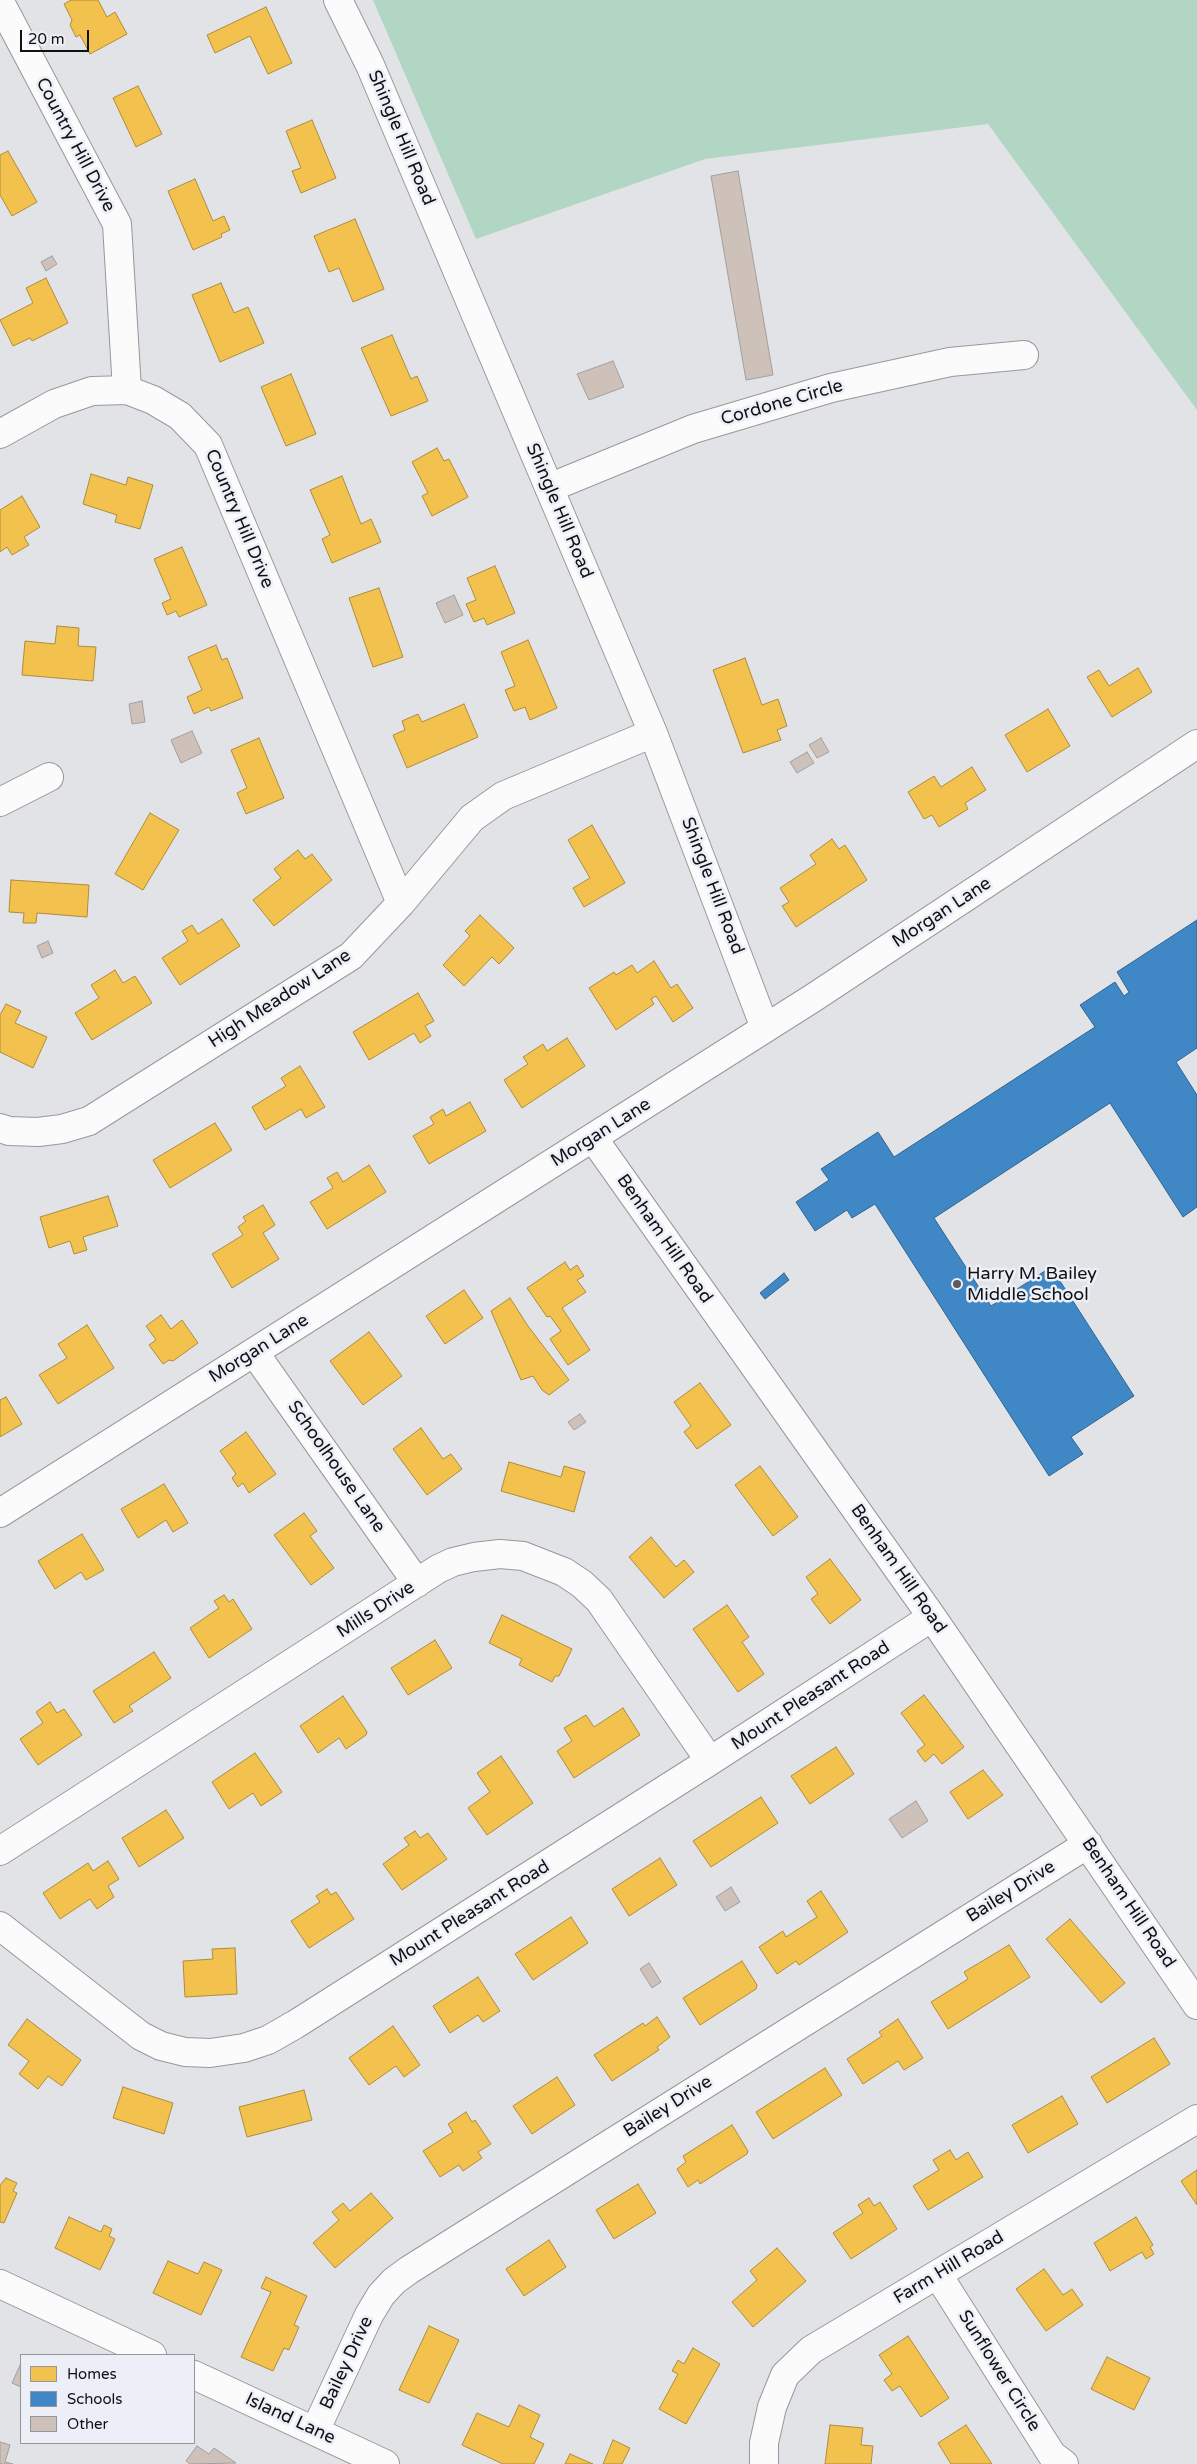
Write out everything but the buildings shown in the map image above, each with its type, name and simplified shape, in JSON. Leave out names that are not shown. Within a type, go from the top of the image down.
[{"type":"street","name":"Shingle Hill Road","points":[[338,0],[370,65],[654,733],[766,1028]]},
{"type":"street","name":"Country Hill Drive","points":[[0,2],[117,224],[127,390],[153,400],[180,416],[208,445],[401,902]]},
{"type":"street","name":"Cordone Circle","points":[[549,488],[693,429],[831,388],[950,362],[1024,355]]},
{"type":"street","points":[[0,434],[54,404],[92,391],[127,390]]},
{"type":"street","name":"High Meadow Lane","points":[[0,1128],[9,1131],[38,1132],[62,1129],[88,1122],[351,956],[401,902],[472,818],[504,796],[654,733]]},
{"type":"street","name":"Morgan Lane","points":[[0,1513],[766,1028],[1197,744]]},
{"type":"street","points":[[0,802],[49,777]]},
{"type":"street","name":"Benham Hill Road","points":[[593,1138],[932,1617],[1088,1844],[1194,1993]]},
{"type":"street","name":"Schoolhouse Lane","points":[[254,1352],[417,1583]]},
{"type":"street","name":"Mills Drive","points":[[0,1851],[417,1583],[453,1562],[474,1557],[500,1554],[523,1556],[564,1572],[582,1584],[599,1600],[710,1761]]},
{"type":"street","name":"Mount Pleasant Road","points":[[0,1926],[134,2030],[161,2046],[186,2052],[210,2053],[244,2048],[268,2040],[296,2024],[710,1761],[932,1617]]},
{"type":"street","name":"Bailey Drive","points":[[315,2431],[369,2315],[394,2281],[1088,1844]]},
{"type":"street","name":"Farm Hill Road","points":[[764,2464],[764,2443],[772,2407],[785,2376],[810,2350],[1197,2119]]},
{"type":"street","name":"Sunflower Circle","points":[[938,2275],[1052,2455],[1064,2464]]},
{"type":"street","points":[[0,2284],[150,2354]]},
{"type":"street","name":"Island Lane","points":[[195,2375],[385,2464]]},
{"type":"green space","points":[[373,0],[1197,0],[1197,410],[988,124],[705,159],[476,239]]},
{"type":"place","name":"Harry M. Bailey Middle School","points":[[957,1284]]}]
